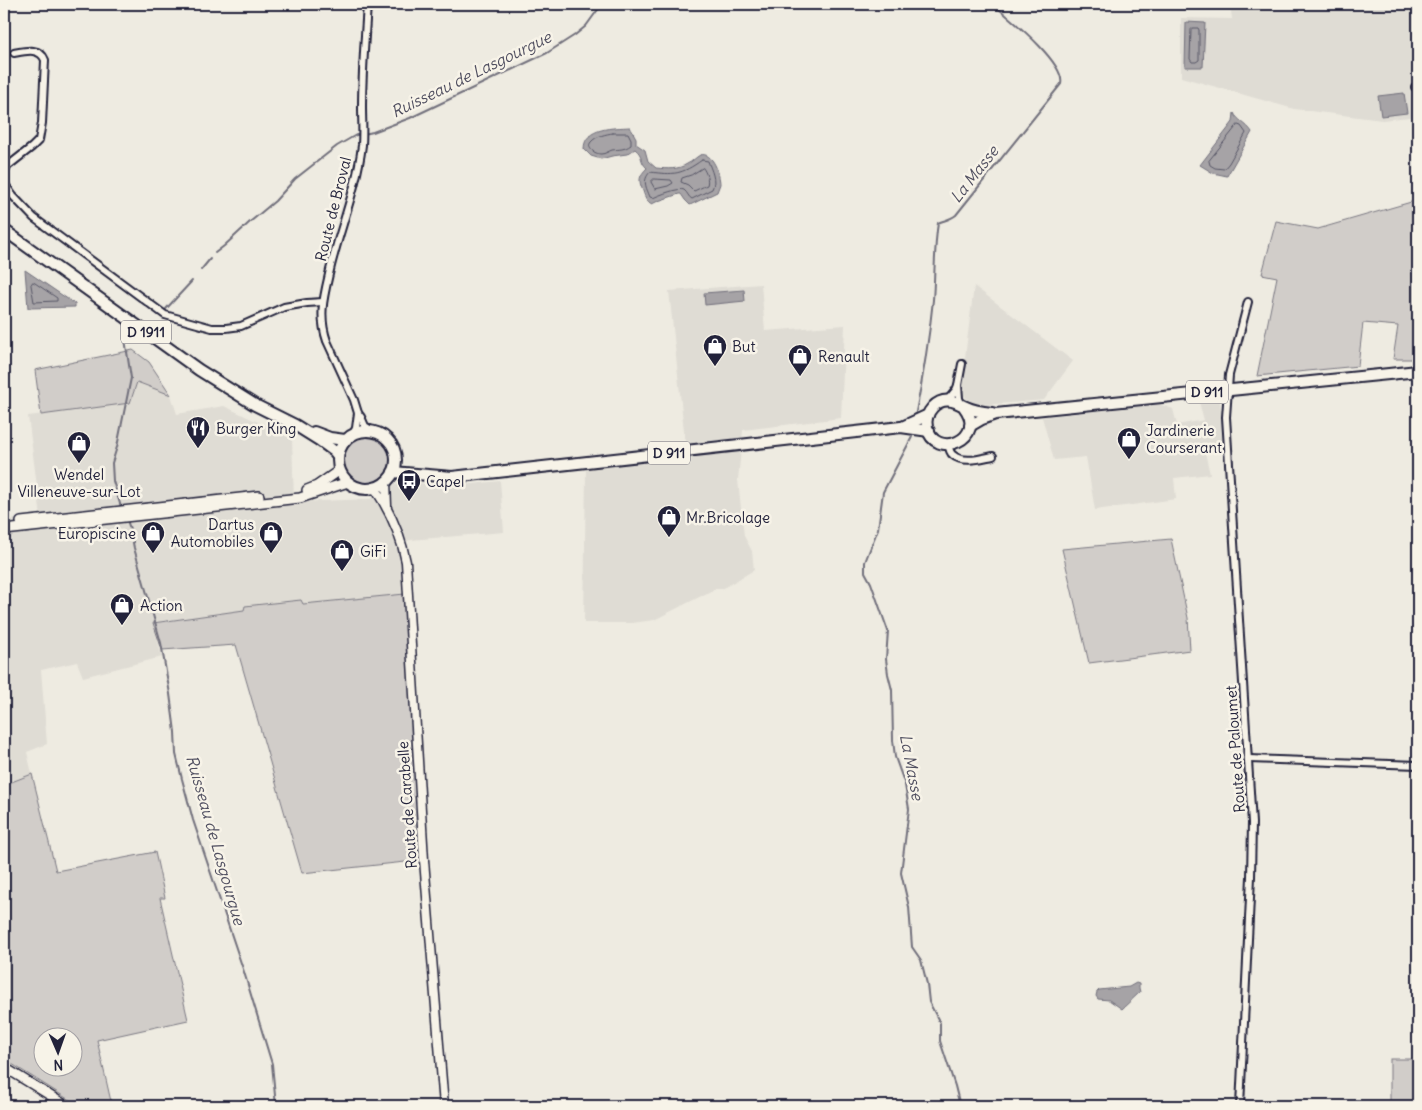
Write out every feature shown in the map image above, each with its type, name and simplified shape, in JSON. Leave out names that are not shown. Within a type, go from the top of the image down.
[{"type":"main road","name":"D 1911","points":[[4,230],[199,370],[255,405],[295,425],[334,450],[338,456]]},
{"type":"main road","name":"D 911","points":[[963,406],[975,411],[996,414],[1418,371]]},
{"type":"main road","points":[[947,401],[954,401],[963,406],[970,417],[970,426],[966,436],[961,440],[948,444],[937,441],[927,426],[928,415],[936,405],[947,401]]},
{"type":"main road","name":"D 911","points":[[970,426],[996,414]]},
{"type":"main road","name":"D 911","points":[[901,427],[928,415]]},
{"type":"main road","name":"D 1911","points":[[295,425],[330,438],[349,437]]},
{"type":"main road","name":"D 911","points":[[392,472],[452,478],[901,427],[929,431]]},
{"type":"main road","points":[[363,431],[373,432],[382,435],[389,442],[394,450],[396,460],[392,472],[386,481],[374,487],[356,486],[348,482],[340,470],[338,456],[340,449],[349,437],[363,431]]},
{"type":"main road","name":"D 911","points":[[396,460],[423,475]]},
{"type":"main road","points":[[4,524],[299,492],[317,486],[340,470]]},
{"type":"main road","points":[[4,530],[300,498],[348,482]]},
{"type":"street","name":"Route de Broval","points":[[367,4],[362,144],[348,211],[322,302],[322,319],[324,333],[358,413],[365,426],[373,432]]},
{"type":"street","points":[[4,169],[39,140],[42,123],[45,60],[43,55],[37,51],[14,53]]},
{"type":"street","points":[[4,183],[13,196],[34,218],[165,315],[212,328],[226,328],[241,326],[284,307],[322,302]]},
{"type":"street","name":"Route de Paloumet","points":[[1240,1106],[1252,823],[1226,417],[1228,375],[1248,302]]},
{"type":"street","points":[[947,401],[956,390],[962,364]]},
{"type":"street","points":[[958,385],[959,398],[963,406]]},
{"type":"street","points":[[349,437],[356,428],[358,413]]},
{"type":"street","points":[[948,444],[954,456],[963,460],[993,456]]},
{"type":"street","name":"Route de Carabelle","points":[[386,481],[386,506]]},
{"type":"street","name":"Route de Carabelle","points":[[374,487],[386,506],[397,530],[406,562],[424,860],[444,1106]]},
{"type":"street","points":[[1249,759],[1418,765]]},
{"type":"street","points":[[4,1067],[67,1106]]},
{"type":"shaded area","points":[[1230,4],[1418,4],[1418,43],[1412,44],[1418,116],[1382,120],[1294,109],[1181,77],[1181,18],[1232,19]]},
{"type":"shaded area","points":[[1418,200],[1418,359],[1393,359],[1398,326],[1363,323],[1358,366],[1257,376],[1277,277],[1262,274],[1276,221],[1318,229]]},
{"type":"shaded area","points":[[761,284],[765,331],[845,325],[841,418],[743,430],[738,480],[744,536],[752,551],[754,570],[722,589],[715,589],[654,620],[632,623],[584,623],[586,469],[687,459],[669,291]]},
{"type":"shaded area","points":[[974,286],[1073,361],[1044,400],[985,405],[973,403],[966,398],[961,389]]},
{"type":"shaded area","points":[[133,350],[149,362],[171,395],[137,382],[130,403],[41,415],[35,370]]},
{"type":"shaded area","points":[[137,381],[171,395],[177,414],[224,406],[292,438],[294,502],[370,499],[403,480],[445,487],[500,481],[504,532],[410,540],[398,544],[403,558],[405,594],[302,604],[301,600],[245,606],[244,610],[153,623],[162,657],[83,677],[77,662],[41,670],[47,744],[27,752],[32,774],[4,785],[4,498],[6,520],[41,517],[28,416],[130,403]]},
{"type":"shaded area","points":[[1220,400],[1224,444],[1204,448],[1210,474],[1174,478],[1176,499],[1095,510],[1086,457],[1054,460],[1042,417],[1159,404],[1173,409],[1177,425],[1204,420],[1199,402]]},
{"type":"shaded area","points":[[363,436],[373,436],[385,443],[392,455],[392,465],[385,477],[373,484],[363,484],[355,480],[348,473],[344,465],[344,455],[348,447],[355,440]]},
{"type":"shaded area","points":[[1171,539],[1188,618],[1190,650],[1089,663],[1062,549]]},
{"type":"shaded area","points":[[405,594],[424,860],[302,873],[236,645],[162,650],[153,623],[244,610],[245,606],[301,600],[303,604]]},
{"type":"shaded area","points":[[32,774],[56,871],[155,852],[165,898],[160,898],[188,1020],[97,1040],[112,1106],[79,1106],[34,1078],[82,1078],[82,1028],[32,1028],[32,1077],[4,1059],[4,785]]},
{"type":"shaded area","points":[[1390,1059],[1418,1059],[1418,1106],[1390,1106]]},
{"type":"water","points":[[1186,22],[1205,23],[1203,67],[1185,67]]},
{"type":"water","points":[[1404,93],[1407,113],[1381,116],[1378,96]]},
{"type":"water","points":[[1234,113],[1252,132],[1227,176],[1213,173],[1200,165],[1233,122]]},
{"type":"water","points":[[630,127],[636,138],[636,144],[645,150],[648,161],[656,168],[676,168],[684,166],[700,155],[709,157],[719,175],[720,184],[717,192],[690,205],[681,194],[652,204],[646,199],[640,181],[642,173],[647,168],[640,154],[635,149],[627,154],[601,159],[591,156],[584,149],[585,142],[594,133],[601,130]]},
{"type":"water","points":[[25,270],[75,304],[75,307],[28,308]]},
{"type":"water","points":[[744,290],[745,301],[705,305],[704,293]]},
{"type":"water","points":[[1136,983],[1139,984],[1140,992],[1122,1009],[1109,1000],[1098,999],[1096,996],[1099,990],[1129,987]]},
{"type":"waterway","name":"Ruisseau de Lasgourgue","points":[[364,134],[410,118],[547,53],[586,26],[602,4]]},
{"type":"waterway","name":"La Masse","points":[[915,417],[934,290],[938,223],[956,215],[1061,84],[1060,75],[1055,64],[1046,53],[993,4]]},
{"type":"waterway","name":"Ruisseau de Lasgourgue","points":[[215,253],[275,201],[295,179],[337,146],[359,135]]},
{"type":"waterway","name":"Ruisseau de Lasgourgue","points":[[201,270],[210,259]]},
{"type":"waterway","name":"Ruisseau de Lasgourgue","points":[[166,309],[192,281]]},
{"type":"waterway","name":"Ruisseau de Lasgourgue","points":[[121,507],[113,481],[112,463],[131,378],[125,339],[129,335],[136,333]]},
{"type":"waterway","name":"La Masse","points":[[912,437],[883,492],[878,529],[865,562],[865,572],[871,583],[888,631],[886,659],[892,690],[895,757],[905,785],[909,809],[901,873],[909,907],[912,947],[921,960],[929,1002],[940,1023],[940,1041],[960,1106]]},
{"type":"waterway","name":"Ruisseau de Lasgourgue","points":[[127,520],[161,643],[170,694],[176,754],[182,779],[193,820],[244,972],[272,1064],[276,1106]]},
{"type":"place","name":"But","points":[[715,367]]},
{"type":"place","name":"Renault","points":[[800,377]]},
{"type":"place","name":"Burger King","points":[[198,449]]},
{"type":"place","name":"Jardinerie Courserant","points":[[1129,460]]},
{"type":"place","name":"Wendel Villeneuve-sur-Lot","points":[[79,464]]},
{"type":"place","name":"Capel","points":[[409,502]]},
{"type":"place","name":"Mr.Bricolage","points":[[669,538]]},
{"type":"place","name":"Europiscine","points":[[153,554]]},
{"type":"place","name":"Dartus Automobiles","points":[[271,554]]},
{"type":"place","name":"GiFi","points":[[342,572]]},
{"type":"place","name":"Action","points":[[122,626]]}]
